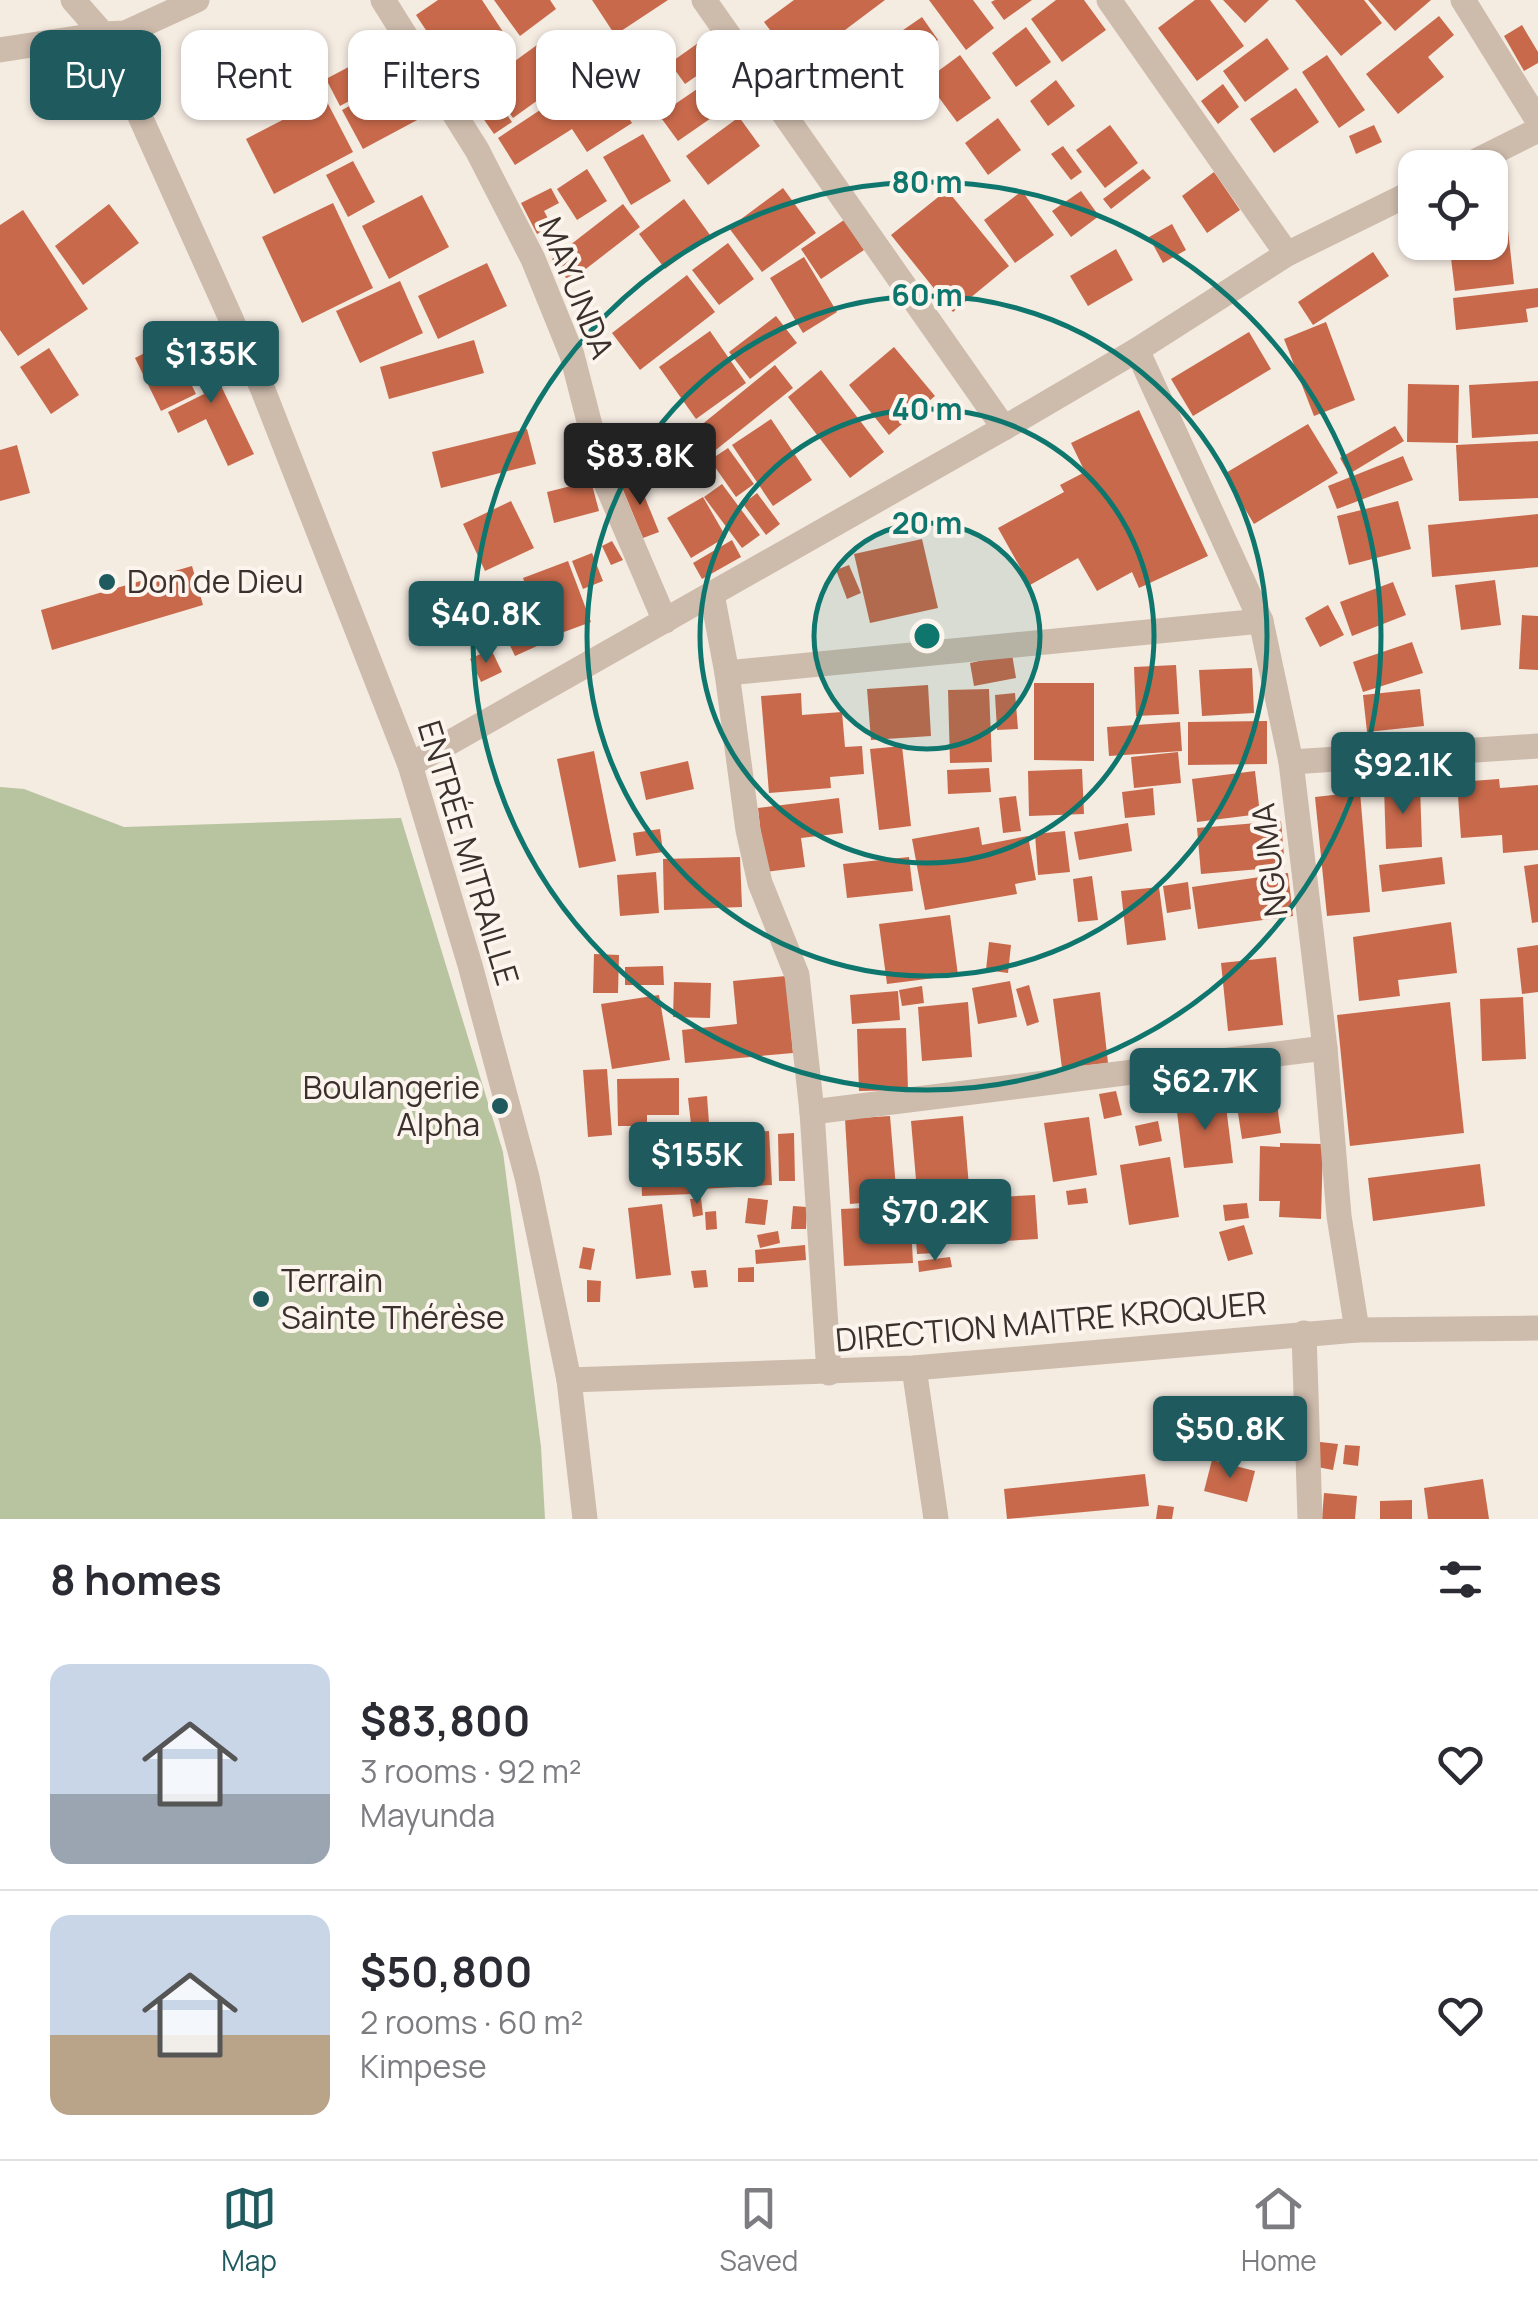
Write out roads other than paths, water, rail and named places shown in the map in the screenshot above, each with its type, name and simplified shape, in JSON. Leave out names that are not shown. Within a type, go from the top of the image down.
[{"type":"street","name":"ENTRÉE MITRAILLE","points":[[73,0],[99,30]]},
{"type":"street","points":[[132,30],[197,0]]},
{"type":"street","name":"MAYUNDA","points":[[383,0],[478,150],[534,259],[572,355],[603,476],[665,621]]},
{"type":"street","points":[[1109,0],[1287,254]]},
{"type":"street","points":[[1463,0],[1538,121]]},
{"type":"street","points":[[714,4],[1004,428]]},
{"type":"street","points":[[0,50],[30,45]]},
{"type":"street","name":"ENTRÉE MITRAILLE","points":[[142,120],[263,390],[410,765],[470,965],[527,1177],[568,1380],[585,1519]]},
{"type":"street","points":[[1498,150],[1538,130]]},
{"type":"street","points":[[410,765],[1004,428],[1137,350],[1287,254],[1398,199]]},
{"type":"street","name":"NGUMA","points":[[1137,350],[1261,620],[1291,762],[1325,1048],[1339,1216],[1357,1330]]},
{"type":"street","points":[[712,594],[727,672],[748,830],[760,883],[797,975],[812,1112],[829,1372]]},
{"type":"street","points":[[727,672],[1261,620]]},
{"type":"street","points":[[1291,762],[1538,746]]},
{"type":"street","points":[[812,1112],[1325,1048]]},
{"type":"street","name":"DIRECTION MAITRE KROQUER","points":[[568,1380],[914,1368],[1357,1330],[1538,1328]]},
{"type":"street","points":[[1304,1334],[1310,1519]]},
{"type":"street","points":[[914,1368],[936,1519]]},
{"type":"place","name":"Don de Dieu","points":[[107,582]]},
{"type":"place","name":"Boulangerie Alpha","points":[[500,1106]]},
{"type":"place","name":"Terrain Sainte Thérèse","points":[[261,1299]]}]
